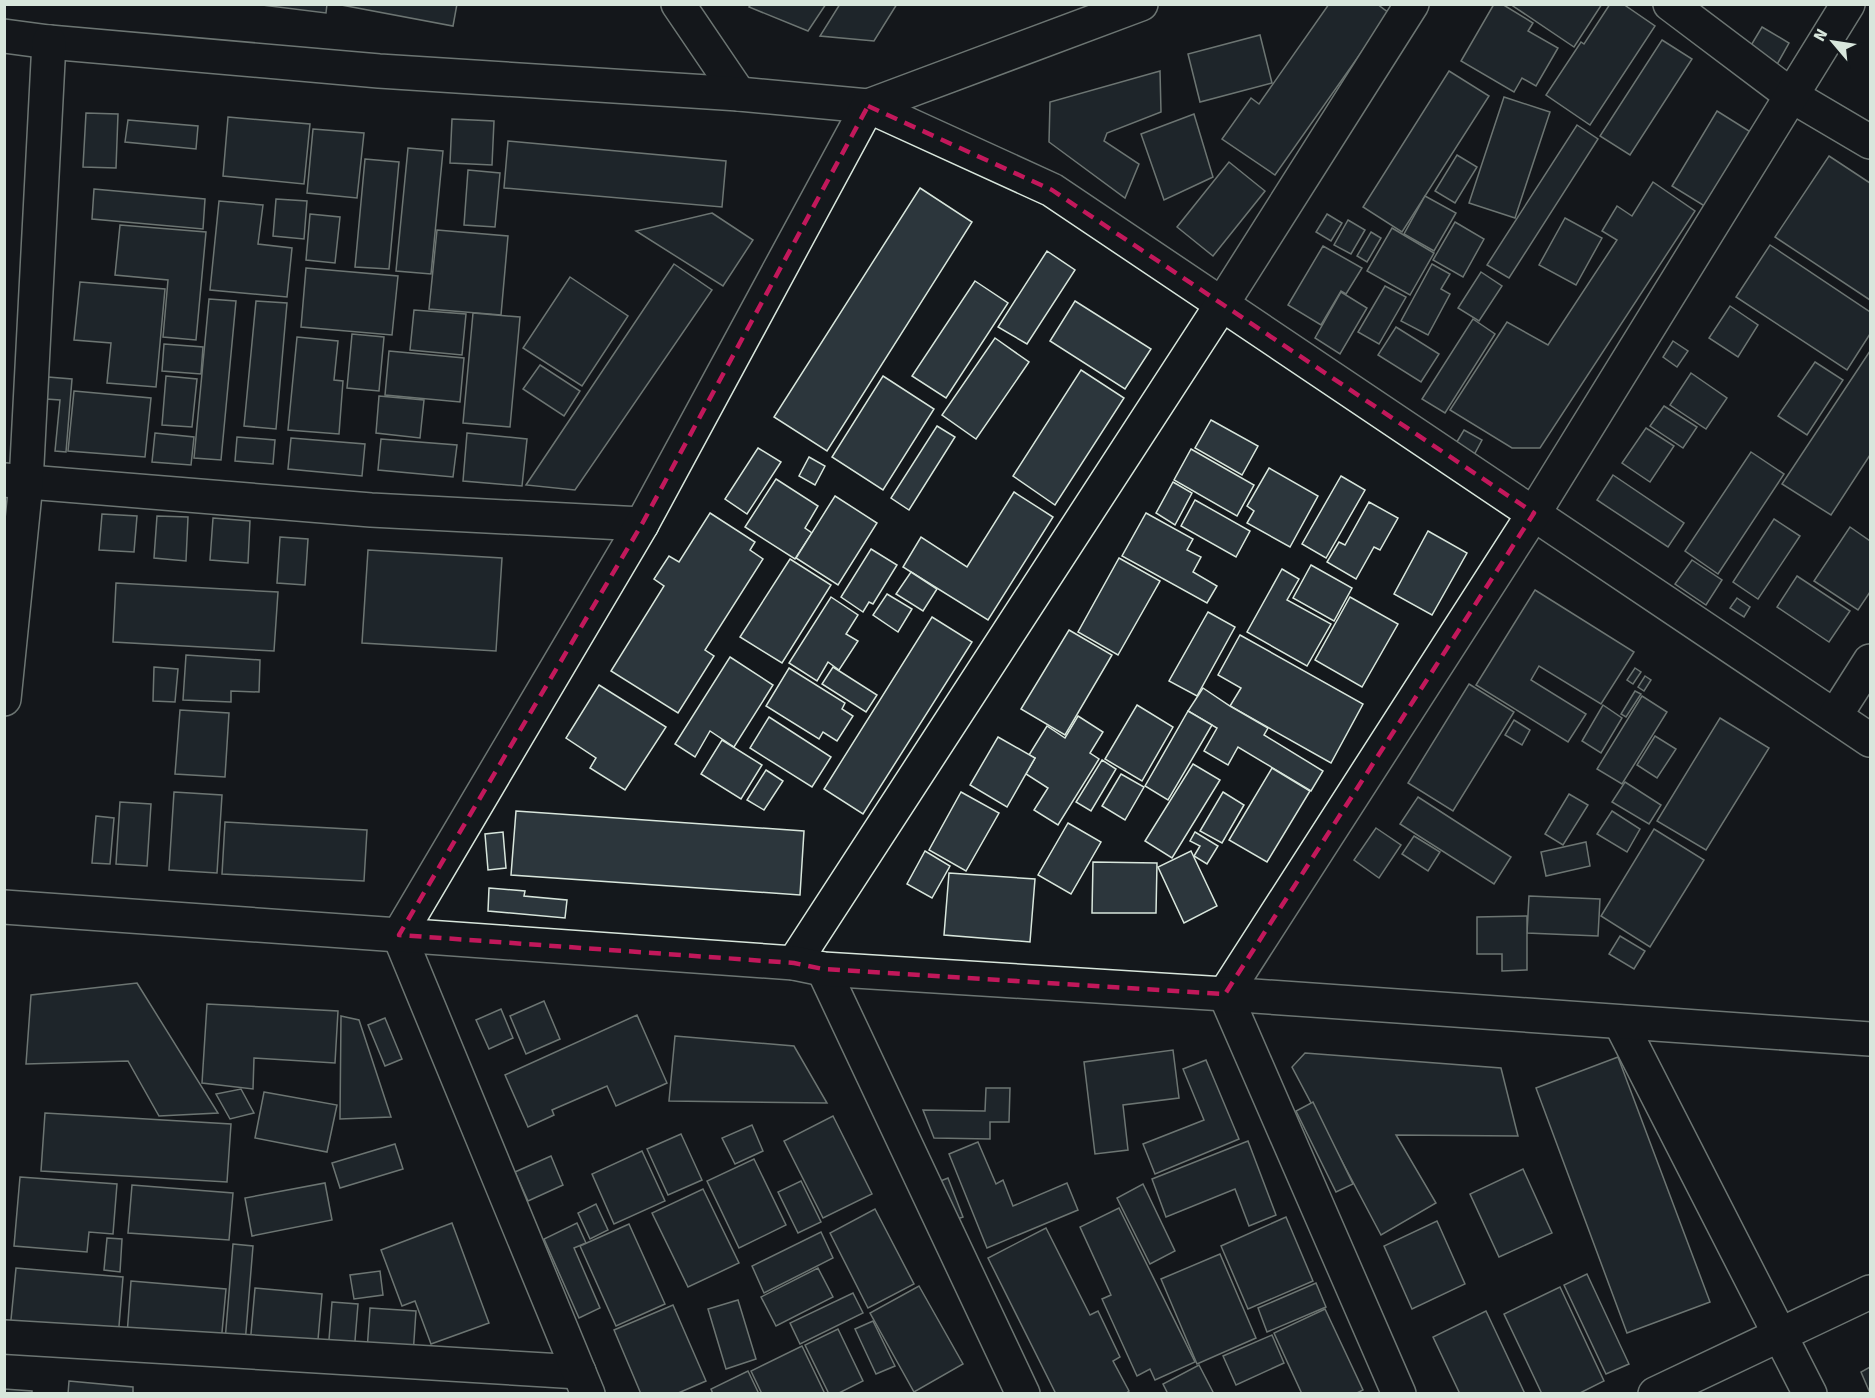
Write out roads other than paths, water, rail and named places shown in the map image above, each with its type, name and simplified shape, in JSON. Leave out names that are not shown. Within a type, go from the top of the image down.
[{"type":"street","points":[[678,4],[739,94]]},
{"type":"street","points":[[399,935],[642,524],[868,106],[1141,4]]},
{"type":"street","points":[[809,966],[1412,4]]},
{"type":"street","points":[[1670,4],[1792,96],[1870,142]]},
{"type":"street","points":[[1225,994],[1534,513],[1848,4]]},
{"type":"street","points":[[4,36],[378,71],[739,94],[868,106],[1052,190],[1870,740]]},
{"type":"street","points":[[4,699],[15,482],[49,42]]},
{"type":"street","points":[[15,482],[371,510],[642,524]]},
{"type":"street","points":[[1835,716],[1870,661]]},
{"type":"street","points":[[4,907],[809,966],[1870,1039]]},
{"type":"street","points":[[4,1337],[584,1383],[399,935]]},
{"type":"street","points":[[809,966],[1023,1394]]},
{"type":"street","points":[[1225,994],[1400,1394]]},
{"type":"street","points":[[1620,1022],[1810,1394]]},
{"type":"street","points":[[1655,1394],[1870,1292]]}]
